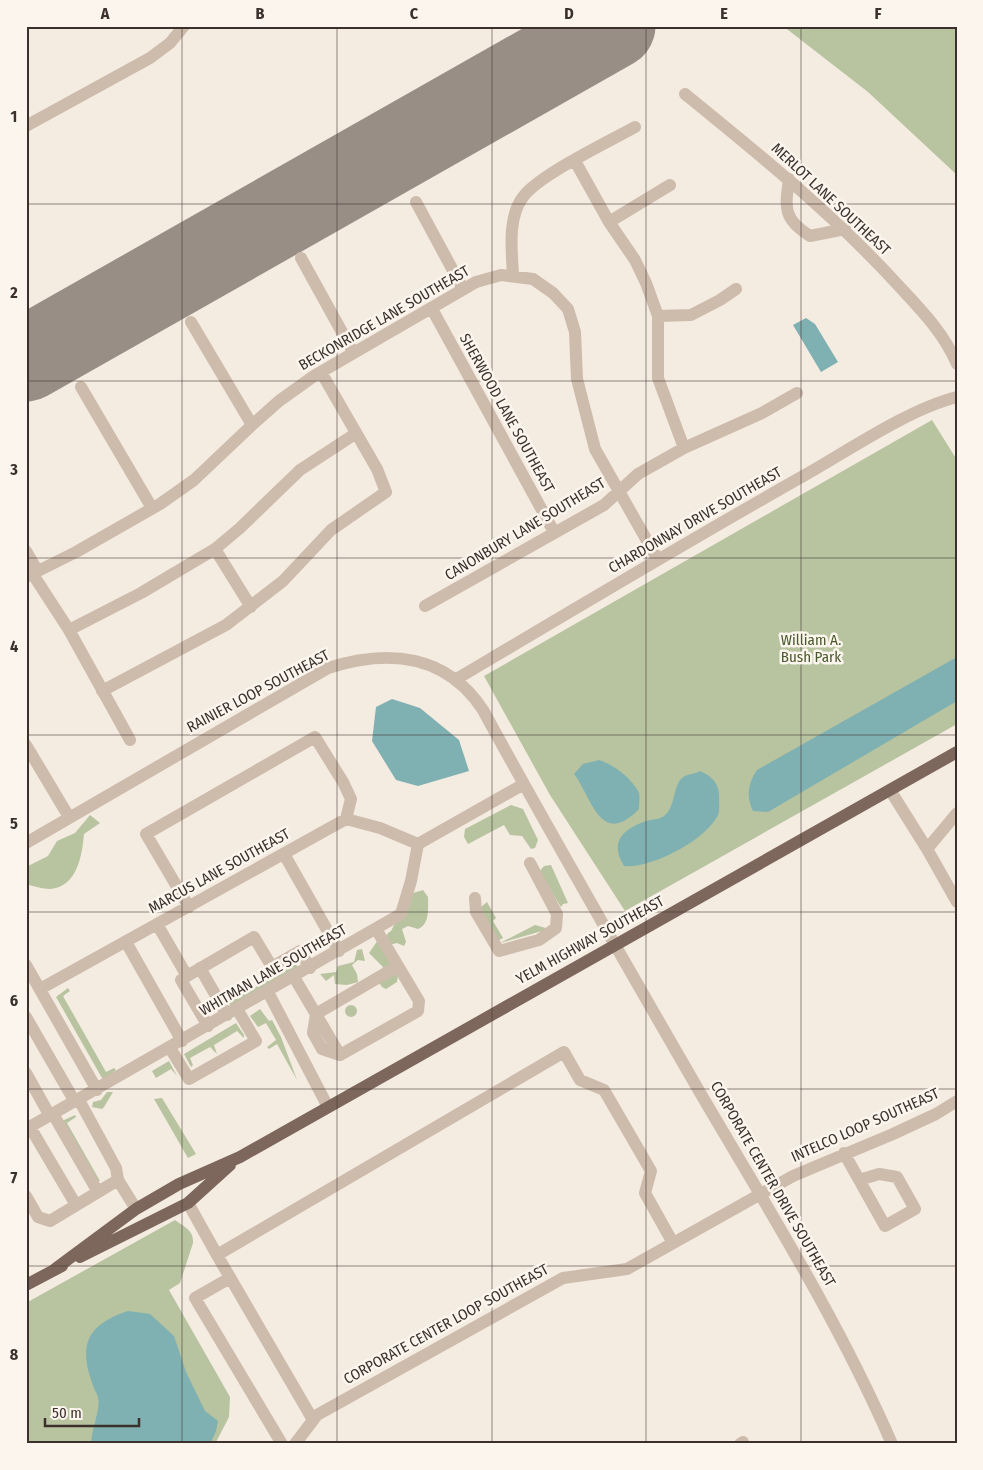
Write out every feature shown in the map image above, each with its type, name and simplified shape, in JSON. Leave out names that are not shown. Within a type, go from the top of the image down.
[{"type":"main road","name":"YELM HIGHWAY SOUTHEAST","points":[[55,1269],[136,1209],[179,1184],[240,1157],[957,752]]},
{"type":"main road","name":"YELM HIGHWAY SOUTHEAST","points":[[26,1286],[55,1269],[142,1228],[188,1203],[240,1157]]},
{"type":"street","points":[[26,126],[150,58],[170,43],[184,26]]},
{"type":"street","name":"MERLOT LANE SOUTHEAST","points":[[685,94],[789,179],[845,230],[935,326],[949,344],[957,364]]},
{"type":"street","points":[[513,276],[512,230],[522,197],[542,179],[635,128]]},
{"type":"street","points":[[575,161],[609,222],[635,260],[658,316],[658,378],[684,448]]},
{"type":"street","points":[[789,179],[786,200],[788,217],[799,229],[810,236],[845,230]]},
{"type":"street","points":[[609,222],[670,185]]},
{"type":"street","points":[[416,202],[463,289]]},
{"type":"street","points":[[300,258],[353,352]]},
{"type":"street","name":"BECKONRIDGE LANE SOUTHEAST","points":[[32,574],[76,552],[152,508],[194,480],[279,401],[320,372],[432,309],[463,289],[500,275],[533,278],[553,293],[568,309],[575,332],[577,379],[595,449],[658,560]]},
{"type":"street","points":[[658,316],[691,315],[720,300],[736,289]]},
{"type":"street","name":"SHERWOOD LANE SOUTHEAST","points":[[432,309],[554,532]]},
{"type":"street","points":[[191,322],[252,425]]},
{"type":"street","points":[[102,691],[226,625],[283,580],[331,530],[386,492],[377,469],[320,372]]},
{"type":"street","points":[[81,387],[152,508]]},
{"type":"street","name":"CANONBURY LANE SOUTHEAST","points":[[425,606],[604,505],[638,474],[684,448],[762,413],[797,393]]},
{"type":"street","name":"CHARDONNAY DRIVE SOUTHEAST","points":[[455,680],[658,560],[906,418],[944,400],[957,397]]},
{"type":"street","points":[[69,630],[141,593],[215,548],[240,528],[300,470],[355,434]]},
{"type":"street","points":[[215,548],[251,607]]},
{"type":"street","points":[[26,551],[32,574],[69,630],[130,740]]},
{"type":"street","name":"RAINIER LOOP SOUTHEAST","points":[[26,843],[328,668],[352,660],[376,657],[406,659],[429,664],[455,680],[472,694],[484,710],[524,784],[616,944]]},
{"type":"street","points":[[189,907],[146,834],[315,737],[343,782],[350,799],[346,819],[380,828],[418,844],[524,784]]},
{"type":"street","points":[[26,745],[70,817]]},
{"type":"street","points":[[890,790],[957,902]]},
{"type":"street","points":[[927,849],[957,812]]},
{"type":"street","name":"MARCUS LANE SOUTHEAST","points":[[40,989],[346,819]]},
{"type":"street","name":"WHITMAN LANE SOUTHEAST","points":[[28,1128],[310,968],[401,914],[411,881],[418,844]]},
{"type":"street","points":[[284,854],[338,951]]},
{"type":"street","points":[[476,898],[476,912],[499,951],[539,940],[556,928],[557,914],[530,863]]},
{"type":"street","points":[[157,924],[188,976]]},
{"type":"street","points":[[294,977],[316,1014],[313,1033],[322,1049],[340,1056],[418,1012],[419,1000],[376,929]]},
{"type":"street","points":[[208,1026],[181,980],[254,937],[272,966],[300,951],[310,968]]},
{"type":"street","points":[[126,942],[182,1041]]},
{"type":"street","name":"CORPORATE CENTER DRIVE SOUTHEAST","points":[[616,944],[761,1194],[866,1383],[892,1444]]},
{"type":"street","points":[[26,965],[97,1090]]},
{"type":"street","points":[[316,1014],[398,966]]},
{"type":"street","points":[[170,1048],[189,1079],[256,1041],[200,968]]},
{"type":"street","points":[[268,992],[328,1107]]},
{"type":"street","points":[[26,1017],[116,1168],[118,1180],[136,1209]]},
{"type":"street","points":[[217,1255],[564,1052],[580,1080],[604,1090],[651,1171],[645,1192],[673,1243]]},
{"type":"street","points":[[26,1074],[98,1192]]},
{"type":"street","name":"INTELCO LOOP SOUTHEAST","points":[[761,1194],[793,1176],[936,1114],[957,1101]]},
{"type":"street","points":[[28,1128],[76,1206]]},
{"type":"street","points":[[844,1153],[859,1180],[885,1226],[915,1209],[897,1177],[879,1174],[859,1180]]},
{"type":"street","points":[[26,1196],[38,1217],[50,1221],[118,1180]]},
{"type":"street","name":"CORPORATE CENTER LOOP SOUTHEAST","points":[[295,1444],[317,1415],[418,1357],[563,1278],[627,1269],[761,1194]]},
{"type":"street","points":[[188,1203],[313,1420]]},
{"type":"street","points":[[230,1278],[195,1298],[282,1444]]},
{"type":"green space","points":[[783,26],[957,26],[957,175],[868,92]]},
{"type":"green space","name":"William A. Bush Park","points":[[932,420],[957,460],[957,724],[625,911],[550,795],[484,676]]},
{"type":"green space","points":[[511,805],[523,809],[538,840],[535,848],[531,849],[522,836],[510,835],[504,825],[468,844],[464,837],[465,829]]},
{"type":"green space","points":[[90,815],[100,823],[84,834],[82,852],[72,877],[59,887],[50,889],[26,884],[26,867],[48,856],[57,841],[75,833]]},
{"type":"green space","points":[[551,865],[568,903],[563,904],[561,907],[539,872],[544,866]]},
{"type":"green space","points":[[423,890],[428,897],[428,911],[425,923],[418,929],[408,926],[402,929],[406,942],[404,946],[397,943],[389,945],[398,975],[397,982],[386,989],[377,980],[383,967],[369,953],[378,940],[385,940],[410,894]]},
{"type":"green space","points":[[487,902],[496,918],[493,921],[503,938],[497,941],[480,911],[481,907]]},
{"type":"green space","points":[[535,925],[549,929],[500,943]]},
{"type":"green space","points":[[362,949],[365,961],[358,960],[352,965],[357,974],[358,982],[347,985],[335,984],[334,975],[326,981],[320,974],[336,972],[338,966],[354,962],[357,950]]},
{"type":"green space","points":[[296,964],[298,968],[231,1006],[229,1004],[229,1002]]},
{"type":"green space","points":[[68,988],[70,991],[63,996],[106,1072],[114,1068],[116,1070],[106,1078],[102,1078],[56,997]]},
{"type":"green space","points":[[353,1005],[356,1006],[356,1016],[349,1017],[346,1016],[345,1009],[346,1006]]},
{"type":"green space","points":[[260,1009],[269,1021],[272,1020],[281,1037],[297,1080],[277,1044],[269,1049],[267,1047],[276,1040],[266,1023],[258,1027],[250,1016]]},
{"type":"green space","points":[[236,1023],[244,1038],[237,1031],[214,1045],[217,1054],[210,1047],[190,1058],[193,1065],[191,1067],[184,1054]]},
{"type":"green space","points":[[169,1061],[177,1076],[171,1069],[156,1078],[152,1071]]},
{"type":"green space","points":[[107,1092],[113,1092],[102,1109],[92,1107],[93,1102],[101,1100]]},
{"type":"green space","points":[[162,1098],[196,1154],[188,1158],[154,1099]]},
{"type":"green space","points":[[75,1115],[76,1117],[67,1123],[100,1181],[98,1181],[62,1121]]},
{"type":"green space","points":[[175,1220],[190,1232],[193,1243],[180,1283],[169,1290],[230,1397],[229,1417],[215,1444],[28,1444],[26,1440],[26,1303]]},
{"type":"water","points":[[806,318],[815,324],[838,362],[821,372],[793,325]]},
{"type":"water","points":[[957,657],[957,701],[768,812],[753,811],[749,801],[749,790],[757,770]]},
{"type":"water","points":[[392,699],[420,708],[459,740],[469,771],[418,786],[396,780],[372,741],[376,707]]},
{"type":"water","points":[[599,760],[611,765],[622,773],[632,782],[639,793],[639,809],[626,820],[615,824],[606,822],[599,815],[574,774],[583,764]]},
{"type":"water","points":[[700,771],[715,782],[718,790],[719,811],[712,824],[702,834],[677,851],[648,863],[624,866],[619,857],[618,849],[622,836],[641,823],[665,815],[670,809],[676,788],[681,779]]},
{"type":"water","points":[[128,1311],[150,1314],[174,1336],[186,1372],[205,1411],[218,1421],[210,1444],[91,1444],[99,1402],[89,1373],[86,1349],[89,1339],[102,1323]]},
{"type":"runway","points":[[26,359],[613,26]]}]
